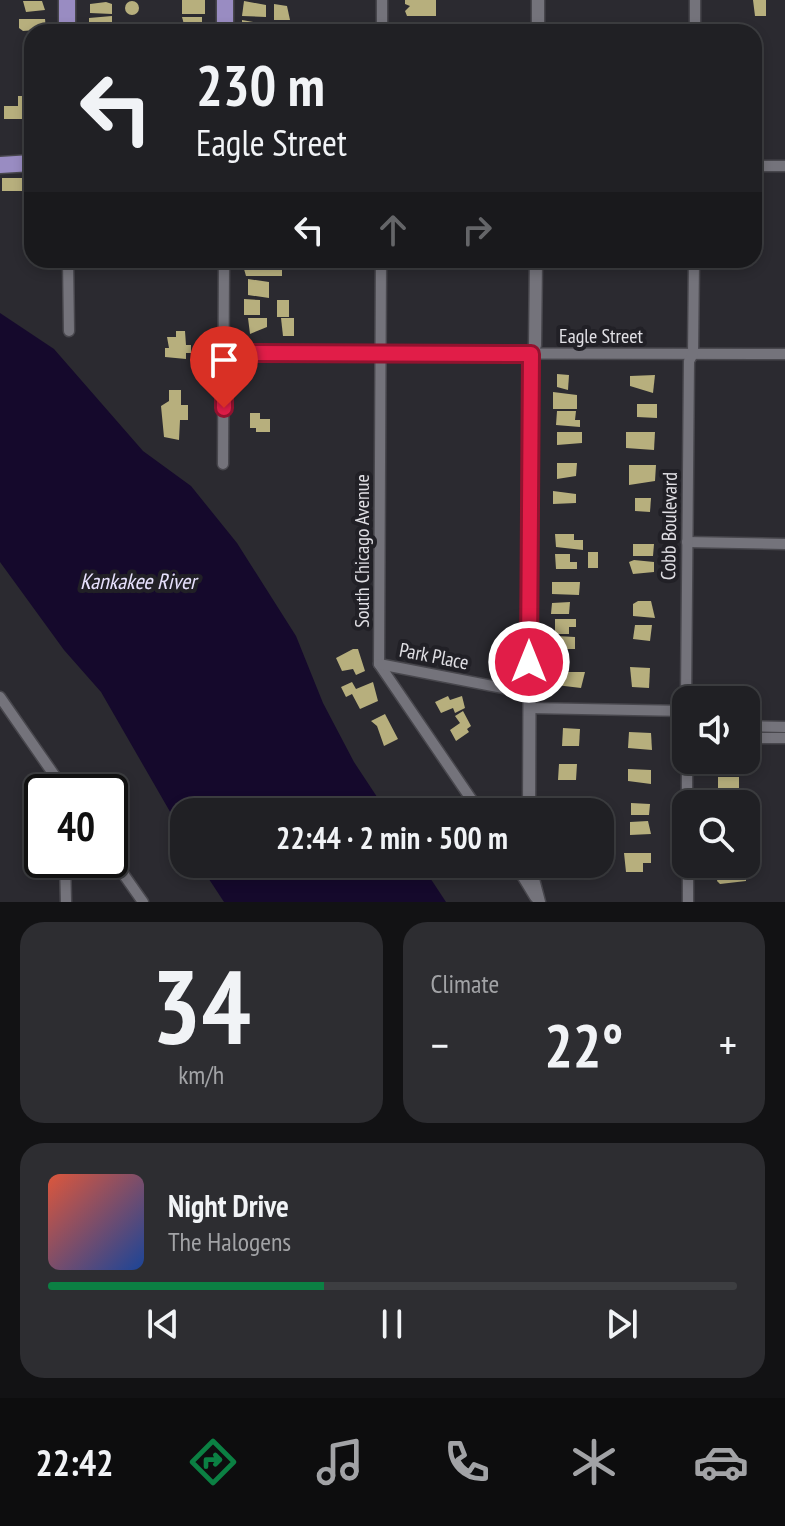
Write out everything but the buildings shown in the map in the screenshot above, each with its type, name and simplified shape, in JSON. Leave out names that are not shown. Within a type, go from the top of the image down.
[{"type":"main road","points":[[67,0],[67,24]]},
{"type":"main road","points":[[225,0],[225,24]]},
{"type":"main road","points":[[0,162],[24,162]]},
{"type":"street","points":[[382,0],[382,24]]},
{"type":"street","points":[[538,0],[538,24]]},
{"type":"street","points":[[695,0],[695,24]]},
{"type":"street","points":[[762,166],[785,166]]},
{"type":"street","points":[[68,268],[69,331]]},
{"type":"street","points":[[223,464],[224,268]]},
{"type":"street","name":"South Chicago Avenue","points":[[379,664],[381,268]]},
{"type":"street","points":[[529,798],[531,354],[535,345],[536,268]]},
{"type":"street","name":"Cobb Boulevard","points":[[686,686],[689,361],[693,354],[694,268]]},
{"type":"street","name":"Eagle Street","points":[[224,353],[785,354]]},
{"type":"street","points":[[687,542],[785,544]]},
{"type":"street","points":[[379,664],[470,798]]},
{"type":"street","name":"Park Place","points":[[379,664],[529,693]]},
{"type":"street","points":[[0,697],[52,774]]},
{"type":"street","points":[[529,708],[672,711]]},
{"type":"street","points":[[0,719],[14,718]]},
{"type":"street","points":[[760,726],[785,727]]},
{"type":"street","points":[[760,738],[785,738]]},
{"type":"street","points":[[65,878],[66,902]]},
{"type":"street","points":[[126,878],[143,902]]},
{"type":"street","points":[[523,878],[538,902]]},
{"type":"street","points":[[532,878],[538,902]]},
{"type":"street","points":[[688,878],[688,902]]},
{"type":"water","name":"Kankakee River","points":[[0,313],[54,349],[143,451],[191,486],[237,543],[296,636],[323,703],[354,762],[378,798],[170,798],[170,812],[101,692],[64,650],[0,562]]},
{"type":"water","points":[[208,878],[430,878],[446,902],[224,902]]},
{"type":"route","points":[[224,408],[224,353],[531,354],[529,662]]}]
